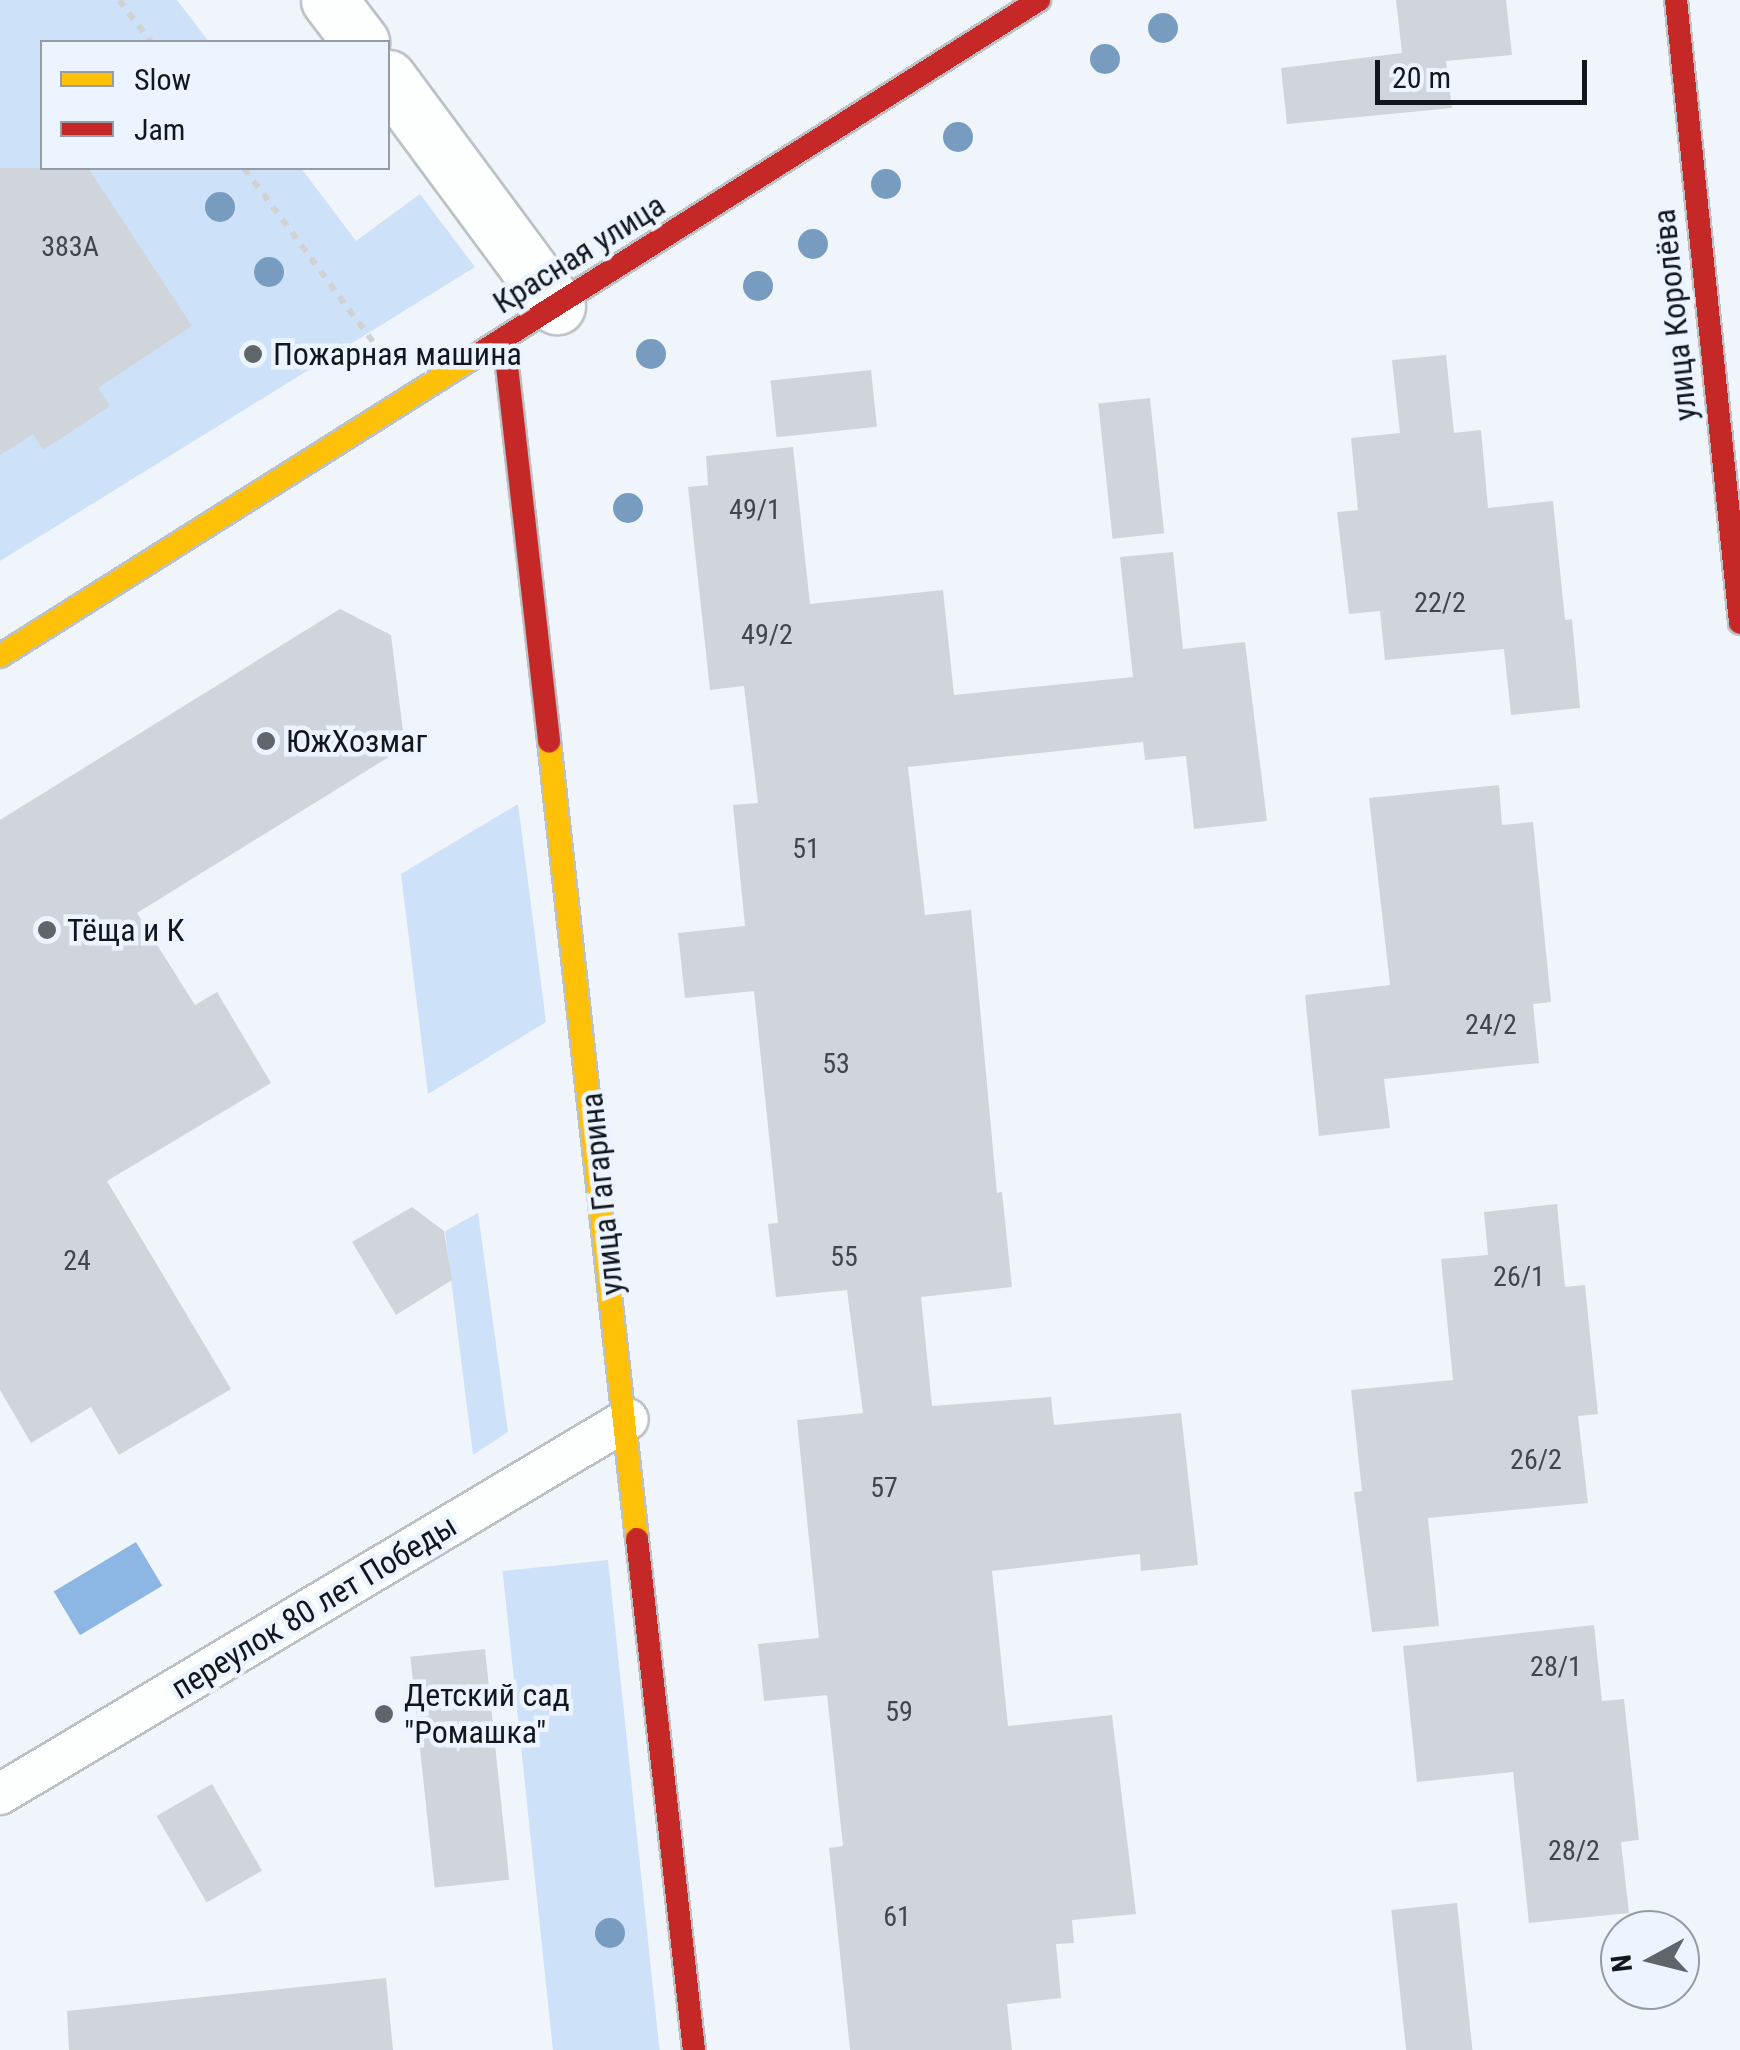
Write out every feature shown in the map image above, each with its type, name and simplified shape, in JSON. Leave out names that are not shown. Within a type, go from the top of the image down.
[{"type":"street","points":[[329,0],[359,40]]},
{"type":"street","name":"Красная улица","points":[[0,656],[1039,0]]},
{"type":"street","name":"улица Королёва","points":[[1676,0],[1740,622]]},
{"type":"street","points":[[390,81],[557,306]]},
{"type":"street","name":"улица Гагарина","points":[[504,339],[628,1419],[694,2050]]},
{"type":"lane","name":"переулок 80 лет Победы","points":[[0,1794],[628,1419]]},
{"type":"path","points":[[119,0],[149,40]]},
{"type":"path","points":[[245,170],[383,355]]},
{"type":"shaded area","points":[[0,0],[177,0],[207,40],[40,40],[40,170],[303,170],[356,241],[420,194],[475,267],[0,561]]},
{"type":"shaded area","points":[[518,804],[546,1022],[428,1094],[401,874]]},
{"type":"shaded area","points":[[478,1213],[508,1432],[473,1455],[445,1231]]},
{"type":"shaded area","points":[[608,1560],[660,2050],[553,2050],[503,1571]]},
{"type":"water","points":[[136,1542],[162,1586],[80,1635],[54,1591]]},
{"type":"building","points":[[1396,0],[1506,0],[1512,55],[1446,61],[1452,108],[1287,124],[1281,68],[1402,53]]},
{"type":"building","points":[[0,168],[89,170],[192,326],[98,388],[110,406],[43,450],[33,434],[0,455]]},
{"type":"building","points":[[1446,355],[1454,433],[1481,430],[1488,508],[1553,501],[1565,620],[1572,619],[1580,708],[1511,715],[1504,649],[1385,660],[1380,611],[1349,614],[1337,512],[1358,510],[1351,438],[1400,433],[1392,360]]},
{"type":"building","points":[[871,370],[877,427],[777,437],[771,381]]},
{"type":"building","points":[[1150,398],[1164,533],[1113,539],[1098,403]]},
{"type":"building","points":[[793,447],[810,604],[943,590],[954,695],[1133,677],[1120,557],[1173,552],[1183,649],[1245,642],[1267,821],[1194,829],[1186,756],[1145,760],[1143,742],[908,767],[925,915],[971,910],[997,1193],[1002,1192],[1012,1287],[921,1297],[932,1406],[1051,1397],[1054,1425],[1181,1413],[1198,1565],[1141,1571],[1140,1554],[992,1571],[1008,1726],[1112,1715],[1136,1914],[1072,1920],[1074,1943],[1056,1944],[1061,1998],[1007,2004],[1012,2050],[850,2050],[829,1848],[843,1846],[827,1695],[764,1701],[758,1644],[819,1638],[797,1420],[863,1413],[847,1290],[776,1297],[768,1224],[778,1223],[754,991],[685,998],[678,933],[745,926],[733,805],[758,803],[744,686],[710,690],[688,487],[708,485],[706,456]]},
{"type":"building","points":[[340,609],[391,635],[405,747],[137,913],[195,1005],[217,992],[271,1083],[107,1181],[231,1389],[119,1455],[91,1407],[31,1443],[0,1390],[0,820]]},
{"type":"building","points":[[1499,785],[1502,825],[1533,822],[1551,1002],[1533,1004],[1539,1063],[1384,1079],[1390,1128],[1319,1136],[1305,995],[1390,985],[1369,798]]},
{"type":"building","points":[[1557,1204],[1565,1287],[1585,1285],[1598,1414],[1578,1416],[1588,1503],[1428,1518],[1439,1626],[1372,1632],[1354,1492],[1362,1491],[1351,1390],[1453,1380],[1441,1259],[1488,1255],[1484,1212]]},
{"type":"building","points":[[412,1207],[444,1231],[452,1280],[396,1315],[352,1242]]},
{"type":"building","points":[[1594,1625],[1602,1701],[1624,1699],[1639,1840],[1621,1842],[1629,1910],[1600,1910],[1600,1916],[1529,1923],[1513,1772],[1417,1782],[1403,1646]]},
{"type":"building","points":[[485,1649],[509,1880],[435,1888],[410,1657]]},
{"type":"building","points":[[212,1784],[262,1871],[207,1903],[157,1816]]},
{"type":"building","points":[[1457,1903],[1472,2050],[1406,2050],[1391,1910]]},
{"type":"building","points":[[386,1978],[393,2050],[69,2050],[67,2011]]},
{"type":"traffic: slow","points":[[0,656],[477,355]]},
{"type":"traffic: slow","points":[[549,741],[637,1539]]},
{"type":"traffic: jam","points":[[477,355],[1039,0]]},
{"type":"traffic: jam","points":[[1676,0],[1740,623]]},
{"type":"traffic: jam","points":[[504,339],[549,741]]},
{"type":"traffic: jam","points":[[637,1539],[694,2050]]},
{"type":"place","name":"Пожарная машина","points":[[253,354]]},
{"type":"place","name":"ЮжХозмаг","points":[[266,741]]},
{"type":"place","name":"Тёща и К","points":[[47,930]]},
{"type":"place","name":"Детский сад \"Ромашка\"","points":[[384,1714]]}]
